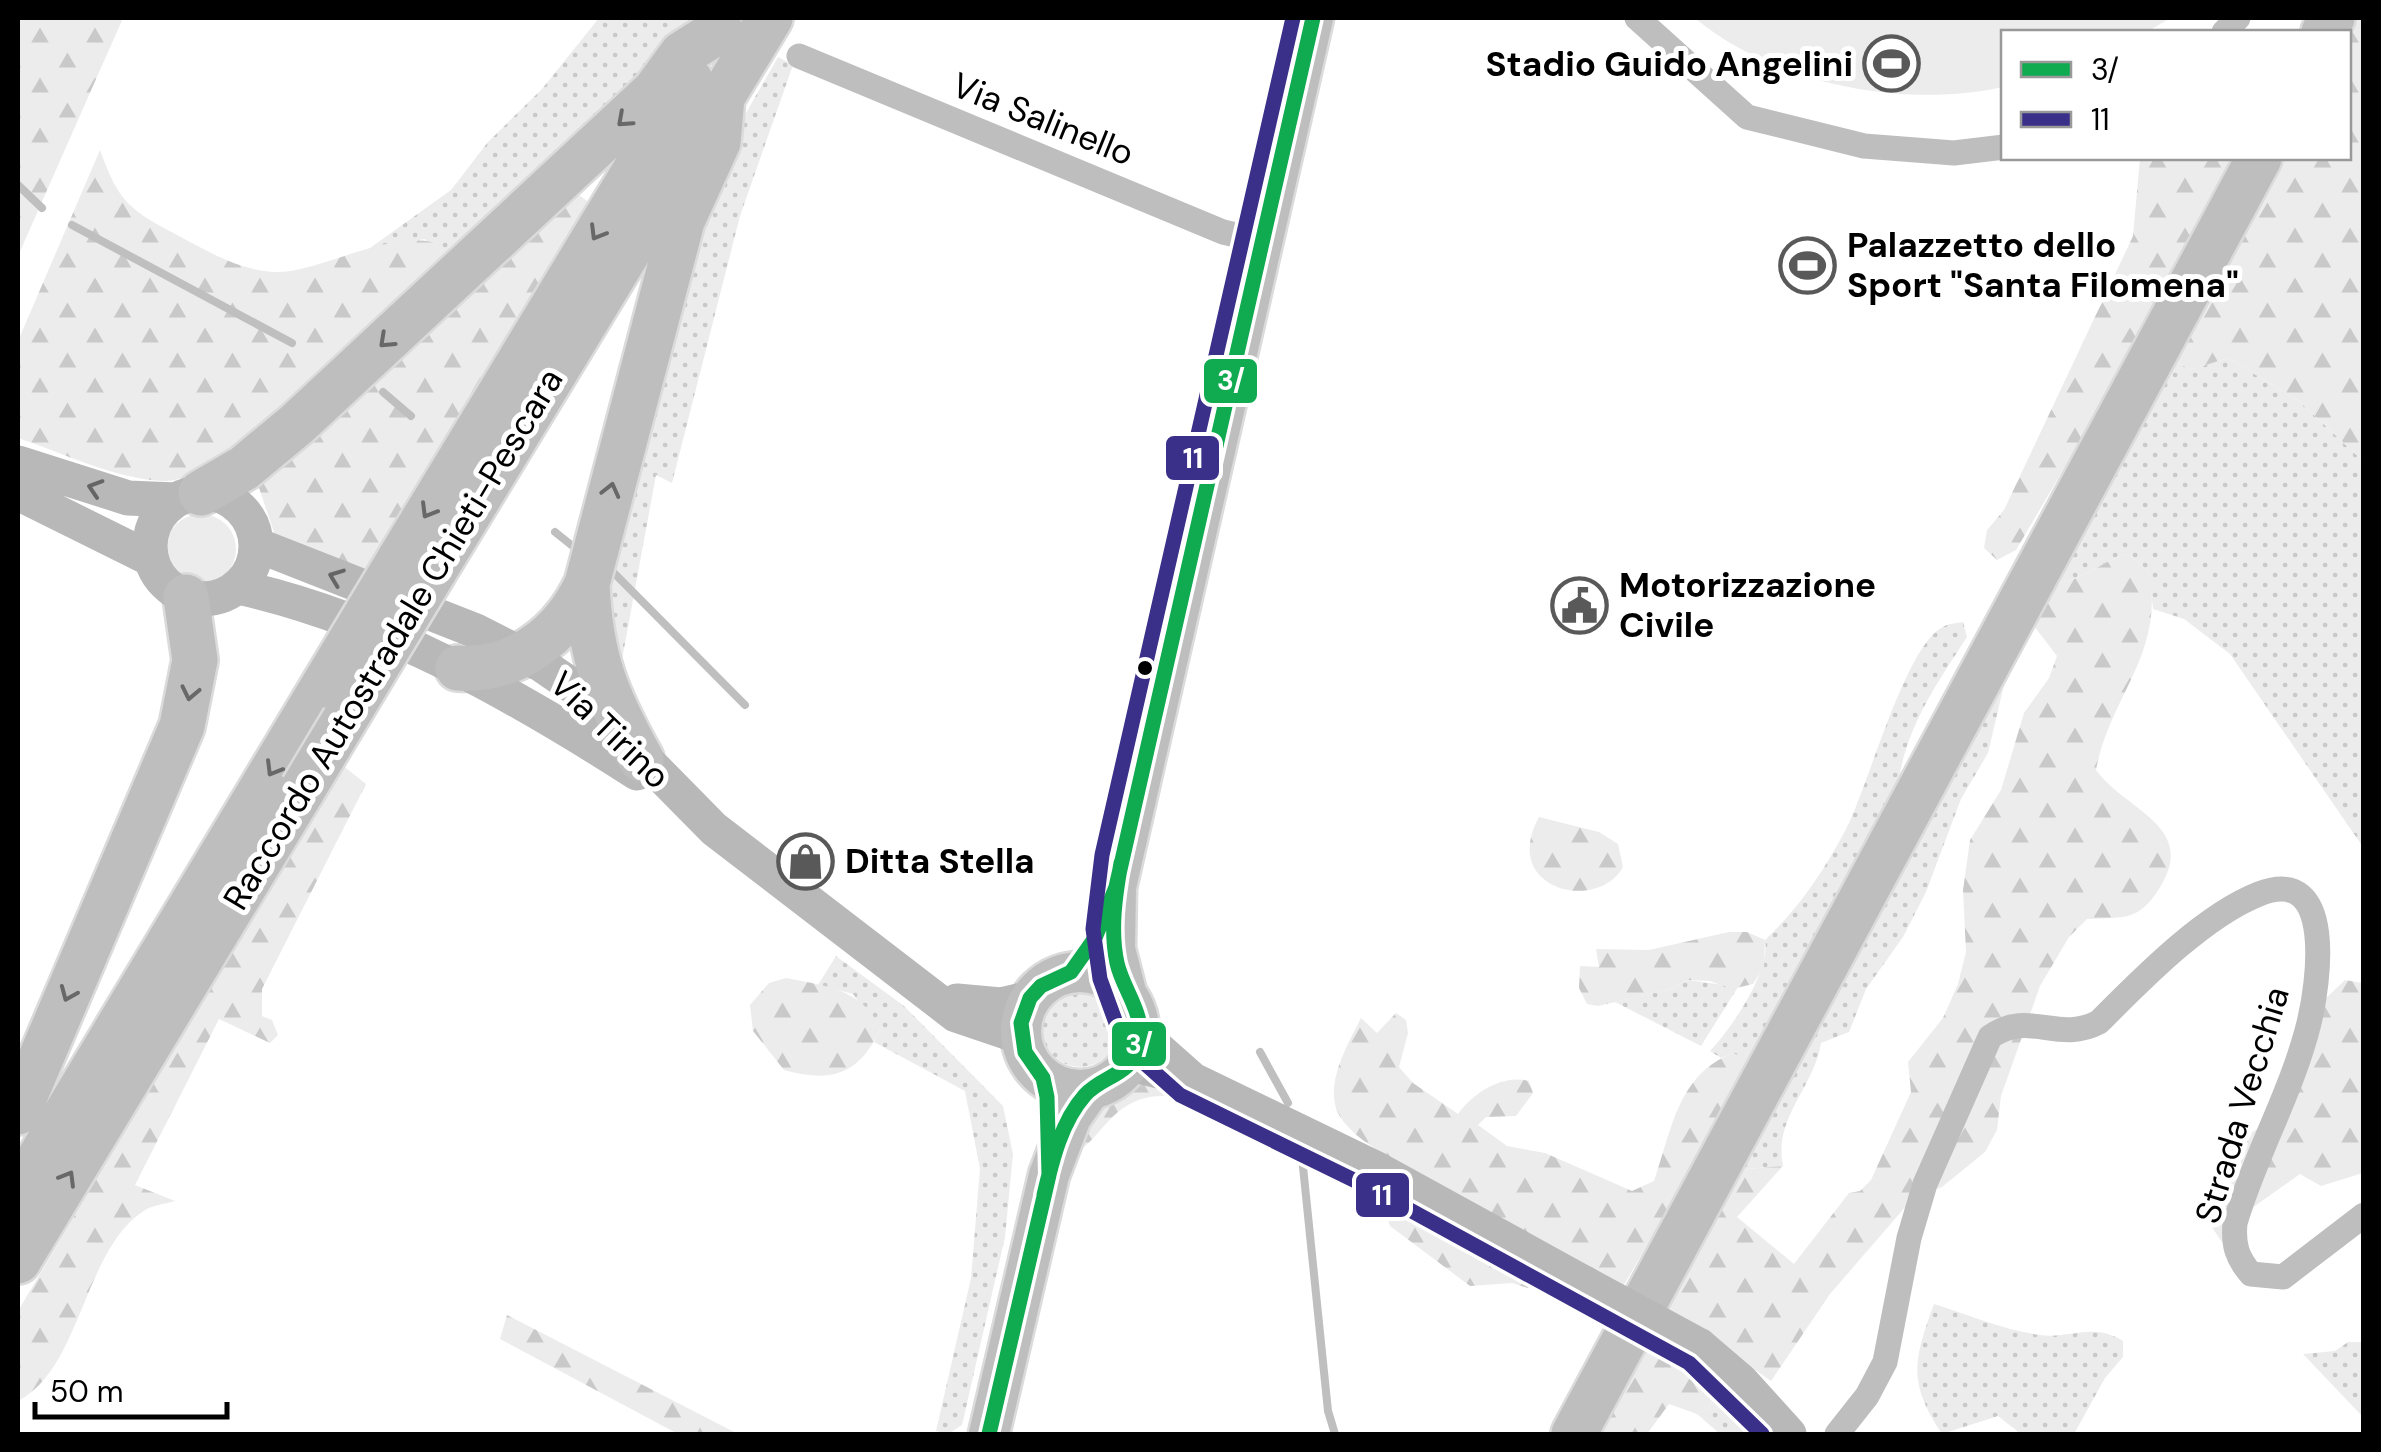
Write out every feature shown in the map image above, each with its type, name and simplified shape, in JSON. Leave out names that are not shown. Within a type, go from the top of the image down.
[{"type":"highway","name":"Raccordo Autostradale Chieti-Pescara","points":[[18,1194],[324,685],[416,566],[770,18]]},
{"type":"highway","name":"Raccordo Autostradale Chieti-Pescara","points":[[18,1262],[302,789],[416,566],[724,24]]},
{"type":"highway","points":[[188,496],[244,468],[296,424],[646,100],[682,54],[724,24]]},
{"type":"highway","points":[[458,668],[488,666],[523,654],[554,634],[574,612],[586,584],[682,221],[718,142],[722,97]]},
{"type":"highway","points":[[1574,1434],[2258,160]]},
{"type":"highway","points":[[586,584],[594,662],[610,704],[641,758]]},
{"type":"highway","points":[[18,1112],[182,726],[195,660],[186,597]]},
{"type":"main road","points":[[1070,972],[1095,938],[1116,887],[1313,18]]},
{"type":"main road","points":[[18,464],[39,466],[128,498],[218,494],[246,513],[257,545],[255,561],[238,587],[204,600],[186,597],[158,576],[151,560],[153,526],[188,496]]},
{"type":"main road","points":[[18,493],[151,560]]},
{"type":"main road","name":"Via Tirino","points":[[257,545],[434,614],[523,654],[574,688],[684,802]]},
{"type":"main road","name":"Via Tirino","points":[[238,587],[292,599],[508,693],[684,802],[956,1014],[1026,1018]]},
{"type":"main road","points":[[1043,1078],[1073,1090],[1090,1090],[1112,1081],[1135,1048],[1139,1018],[1126,992],[1115,948],[1116,887]]},
{"type":"main road","points":[[1049,1175],[1050,1114],[1043,1078],[1024,1052],[1026,1018],[1041,986],[1070,972],[1091,972],[1126,992]]},
{"type":"main road","points":[[1135,1048],[1377,1170],[1700,1346],[1741,1380],[1789,1434]]},
{"type":"main road","points":[[989,1434],[1049,1175],[1070,1117],[1090,1090]]},
{"type":"street","points":[[1636,18],[1747,117],[1864,146],[1954,153],[2001,147]]},
{"type":"street","name":"Via Salinello","points":[[799,56],[1223,232],[1262,241]]},
{"type":"street","name":"Strada Vecchia","points":[[1837,1434],[1867,1396],[1884,1362],[1909,1238],[1925,1184],[1990,1037],[2005,1026],[2020,1023],[2083,1031],[2099,1022],[2198,934],[2256,895],[2272,890],[2290,892],[2306,904],[2321,936],[2310,1020],[2299,1058],[2235,1224],[2234,1242],[2240,1262],[2251,1274],[2267,1279],[2283,1277],[2364,1215]]},
{"type":"green space","points":[[18,18],[123,18],[18,256]]},
{"type":"green space","points":[[599,18],[696,18],[680,46],[448,270],[425,239],[370,248],[451,190],[488,142],[542,89]]},
{"type":"green space","name":"Stadio Guido Angelini","points":[[1695,18],[2170,18],[2150,30],[2001,30],[2001,87],[1965,93],[1925,95],[1842,86],[1762,60]]},
{"type":"green space","points":[[2351,18],[2363,18],[2363,461],[2299,401],[2228,358],[2190,370],[2171,357],[2277,160],[2351,160]]},
{"type":"green space","points":[[778,57],[793,65],[740,216],[672,483],[656,475],[619,676],[602,615],[715,167]]},
{"type":"green space","points":[[100,150],[120,194],[137,211],[203,249],[240,265],[279,272],[413,240],[432,242],[449,251],[449,261],[312,391],[229,455],[192,475],[163,481],[108,470],[18,438],[18,341]]},
{"type":"green space","points":[[2140,160],[2246,160],[2016,550],[1997,560],[1984,548],[1987,530],[2004,510],[2133,236]]},
{"type":"green space","points":[[572,190],[594,206],[372,580],[277,541],[256,479]]},
{"type":"green space","points":[[2171,357],[2190,370],[2228,358],[2299,401],[2363,461],[2363,847],[2230,654],[2184,619],[2153,609],[2149,572],[2128,554],[2057,583]]},
{"type":"green space","points":[[201,514],[225,525],[236,549],[225,573],[201,584],[177,573],[166,549],[177,525]]},
{"type":"green space","points":[[2128,554],[2149,572],[2149,627],[2096,770],[2165,835],[2170,850],[2169,868],[2144,907],[2129,916],[2087,919],[2069,937],[2040,986],[2001,1096],[1997,1130],[1985,1152],[1942,1187],[1913,1198],[1830,1294],[1771,1381],[1662,1305],[1735,1170],[1783,1166],[1737,1217],[1794,1264],[1849,1193],[1860,1191],[1871,1180],[1911,1092],[1908,1062],[1943,1018],[1958,984],[1966,952],[1963,890],[1970,840],[2001,790],[2024,713],[2049,678],[2057,656],[2034,626],[2057,583]]},
{"type":"green space","points":[[1963,622],[1967,637],[1931,693],[1912,732],[1897,797],[1750,1067],[1733,1053],[1721,1058],[1710,1051],[1756,983],[1765,940],[1810,888],[1846,829],[1914,663],[1927,641],[1941,628]]},
{"type":"green space","points":[[2007,672],[1988,753],[1961,799],[1926,892],[1903,937],[1866,989],[1849,1032],[1821,1043],[1784,1133],[1783,1166],[1735,1170]]},
{"type":"green space","points":[[342,765],[366,784],[262,989],[262,1016],[272,1020],[278,1035],[270,1043],[219,1019],[135,1185],[175,1201],[145,1210],[124,1228],[94,1279],[56,1363],[39,1385],[18,1401],[18,1311]]},
{"type":"green space","points":[[1539,817],[1599,832],[1618,844],[1623,867],[1611,881],[1594,889],[1575,891],[1557,887],[1541,877],[1532,862],[1530,842]]},
{"type":"green space","points":[[1729,932],[1747,932],[1765,940],[1764,967],[1753,984],[1732,989],[1710,981],[1688,980],[1671,989],[1598,1006],[1587,1004],[1579,988],[1580,966],[1599,967],[1596,949],[1649,950]]},
{"type":"green space","points":[[836,956],[904,1006],[1003,1106],[1013,1154],[1005,1237],[962,1425],[948,1434],[936,1431],[971,1278],[980,1169],[965,1091],[874,1042],[880,1030],[853,994],[818,985]]},
{"type":"green space","points":[[786,978],[842,992],[873,1016],[880,1030],[853,1066],[816,1076],[784,1070],[753,1031],[750,1005],[769,983]]},
{"type":"green space","points":[[1688,980],[1738,987],[1701,1046],[1615,1002],[1671,989]]},
{"type":"green space","points":[[2345,980],[2363,983],[2363,1173],[2321,1186],[2300,1174],[2228,1225],[2230,1254],[2203,1214],[2236,1141],[2268,1123],[2301,1022]]},
{"type":"green space","points":[[1080,991],[1107,1002],[1118,1029],[1107,1056],[1080,1067],[1053,1056],[1042,1029],[1053,1002]]},
{"type":"green space","points":[[1396,1013],[1406,1020],[1408,1033],[1399,1067],[1413,1083],[1458,1114],[1489,1087],[1509,1080],[1529,1081],[1533,1093],[1516,1116],[1486,1117],[1478,1125],[1507,1146],[1545,1153],[1632,1191],[1654,1181],[1679,1106],[1700,1075],[1733,1053],[1749,1059],[1750,1067],[1624,1285],[1441,1187],[1375,1148],[1348,1127],[1334,1094],[1344,1053],[1361,1018],[1377,1033]]},
{"type":"green space","points":[[1154,1084],[1182,1089],[1214,1108],[1177,1097],[1141,1099],[1118,1112],[1073,1154],[1093,1113],[1110,1095]]},
{"type":"green space","points":[[1390,1188],[1543,1270],[1528,1288],[1512,1283],[1470,1286],[1390,1226],[1380,1197]]},
{"type":"green space","points":[[1934,1304],[2026,1333],[2112,1335],[2123,1341],[2123,1357],[2105,1378],[2074,1434],[2021,1434],[1998,1416],[1942,1434],[1923,1399],[1917,1370]]},
{"type":"green space","points":[[507,1315],[738,1434],[678,1434],[500,1339]]},
{"type":"green space","points":[[1650,1330],[1718,1376],[1710,1407],[1697,1414],[1669,1404],[1647,1434],[1591,1434]]},
{"type":"green space","points":[[2348,1342],[2363,1342],[2363,1417],[2303,1354],[2335,1351]]},
{"type":"green space","points":[[1718,1376],[1776,1434],[1720,1434],[1697,1414],[1710,1407]]},
{"type":"waterway","points":[[18,185],[42,208]]},
{"type":"waterway","points":[[72,225],[292,343]]},
{"type":"waterway","points":[[383,392],[411,416]]},
{"type":"waterway","points":[[555,532],[580,552]]},
{"type":"waterway","points":[[613,572],[745,705]]},
{"type":"waterway","points":[[1260,1052],[1288,1103]]},
{"type":"waterway","points":[[1302,1157],[1328,1411],[1335,1434]]},
{"type":"transit line","name":"11","points":[[1293,18],[1102,855],[1093,929],[1100,979],[1124,1045],[1180,1095],[1368,1187],[1689,1363],[1762,1434]]},
{"type":"transit line","name":"3/","points":[[989,1434],[1049,1175],[1047,1097],[1043,1078],[1025,1052],[1021,1023],[1030,998],[1041,986],[1071,972],[1095,938],[1116,887],[1313,18]]},
{"type":"transit line","name":"3/","points":[[1044,1195],[1058,1142],[1070,1117],[1092,1088],[1130,1063],[1139,1044],[1139,1023],[1115,951],[1114,913],[1121,863]]},
{"type":"place","name":"Stadio Guido Angelini","points":[[1892,64]]},
{"type":"place","name":"Palazzetto dello Sport \"Santa Filomena\"","points":[[1808,265]]},
{"type":"place","name":"Motorizzazione Civile","points":[[1580,605]]},
{"type":"place","name":"Ditta Stella","points":[[806,861]]}]
